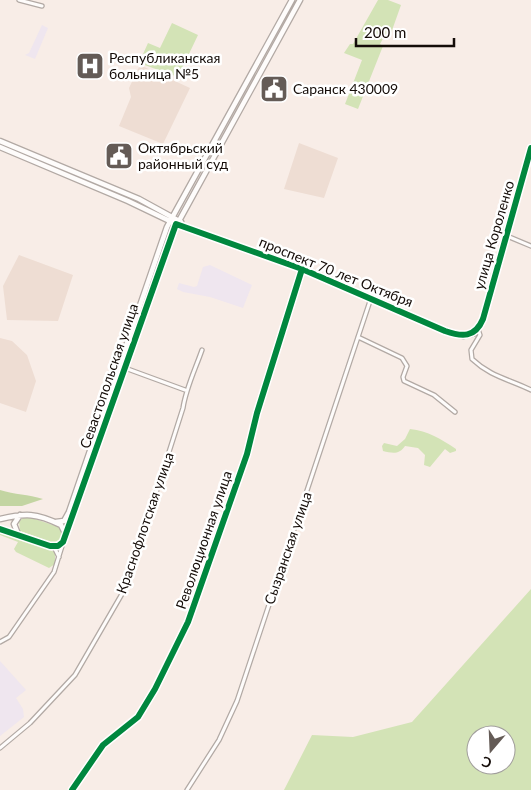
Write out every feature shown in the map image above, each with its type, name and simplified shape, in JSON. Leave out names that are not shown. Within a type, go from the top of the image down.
[{"type":"street","points":[[19,0],[42,6]]},
{"type":"street","name":"Севастопольская улица","points":[[56,522],[64,521],[69,512],[171,219],[292,0]]},
{"type":"street","name":"Севастопольская улица","points":[[63,542],[154,283],[178,222],[300,0]]},
{"type":"street","name":"проспект 70 лет Октября","points":[[0,141],[50,168],[183,225],[302,269],[455,335],[470,335],[478,329]]},
{"type":"street","name":"проспект 70 лет Октября","points":[[0,147],[8,147],[52,162],[92,179],[171,219]]},
{"type":"street","name":"улица Короленко","points":[[478,329],[531,148]]},
{"type":"street","points":[[50,168],[52,162]]},
{"type":"street","points":[[91,185],[92,179]]},
{"type":"street","points":[[506,236],[531,246]]},
{"type":"street","name":"Революционная улица","points":[[72,790],[103,745],[138,717],[156,690],[188,622],[247,454],[257,413],[302,269]]},
{"type":"street","points":[[148,281],[154,283]]},
{"type":"street","points":[[143,297],[149,299]]},
{"type":"street","name":"Сызранская улица","points":[[187,790],[219,740],[237,701],[371,298]]},
{"type":"street","points":[[478,329],[480,336],[471,350],[472,359],[494,376],[513,381],[531,390]]},
{"type":"street","points":[[358,337],[402,358],[407,366],[403,377],[404,382],[434,395],[455,412]]},
{"type":"street","name":"Краснофлотская улица","points":[[0,748],[30,724],[75,675],[126,587],[183,408],[185,390],[190,385],[202,350]]},
{"type":"street","points":[[119,366],[185,390]]},
{"type":"street","points":[[22,536],[16,531],[14,524],[17,517],[24,513]]},
{"type":"street","points":[[0,519],[24,513],[56,522],[63,527],[66,536]]},
{"type":"street","points":[[0,529],[54,547],[60,558]]},
{"type":"street","points":[[54,547],[63,542]]},
{"type":"street","points":[[0,642],[14,630],[54,572],[60,558],[63,542]]},
{"type":"shaded area","points":[[42,25],[48,28],[35,59],[25,55],[29,53]]},
{"type":"shaded area","points":[[140,65],[190,88],[163,144],[119,126],[131,97],[129,88]]},
{"type":"shaded area","points":[[299,143],[338,158],[324,198],[284,189]]},
{"type":"shaded area","points":[[19,255],[73,275],[58,321],[7,320],[3,286]]},
{"type":"shaded area","points":[[210,265],[252,285],[243,308],[177,289],[179,283],[197,286],[203,267]]},
{"type":"shaded area","points":[[0,338],[12,341],[27,355],[36,381],[26,412],[0,403]]},
{"type":"shaded area","points":[[0,661],[26,690],[16,698],[23,709],[24,717],[0,736]]},
{"type":"green space","points":[[378,0],[388,0],[401,5],[390,36],[385,35],[380,44],[383,46],[358,109],[345,104],[362,60],[344,53],[350,44],[353,44]]},
{"type":"green space","points":[[172,23],[198,35],[178,77],[139,63],[148,43],[160,48]]},
{"type":"green space","points":[[410,429],[434,436],[456,449],[456,451],[450,453],[445,449],[430,467],[424,465],[425,455],[418,448],[405,446],[398,452],[383,451],[382,446],[384,443],[397,446],[405,439]]},
{"type":"green space","points":[[0,490],[43,499],[22,506],[0,506]]},
{"type":"green space","points":[[26,516],[62,528],[63,538],[53,543],[20,531],[19,521]]},
{"type":"green space","points":[[0,532],[55,552],[55,564],[49,568],[16,552],[14,549],[18,542],[0,535]]},
{"type":"green space","points":[[531,589],[531,790],[284,790],[312,735],[353,737],[412,722]]},
{"type":"cycle path","points":[[0,529],[50,546],[58,546],[63,542],[176,224],[302,269],[445,331],[462,335],[472,333],[483,319],[531,148]]},
{"type":"cycle path","points":[[72,790],[103,745],[138,717],[155,689],[188,622],[247,454],[257,413],[302,269]]},
{"type":"place","name":"Республиканская больница №5","points":[[90,66]]},
{"type":"place","name":"Саранск 430009","points":[[274,89]]},
{"type":"place","name":"Октябрьский районный суд","points":[[119,156]]}]
